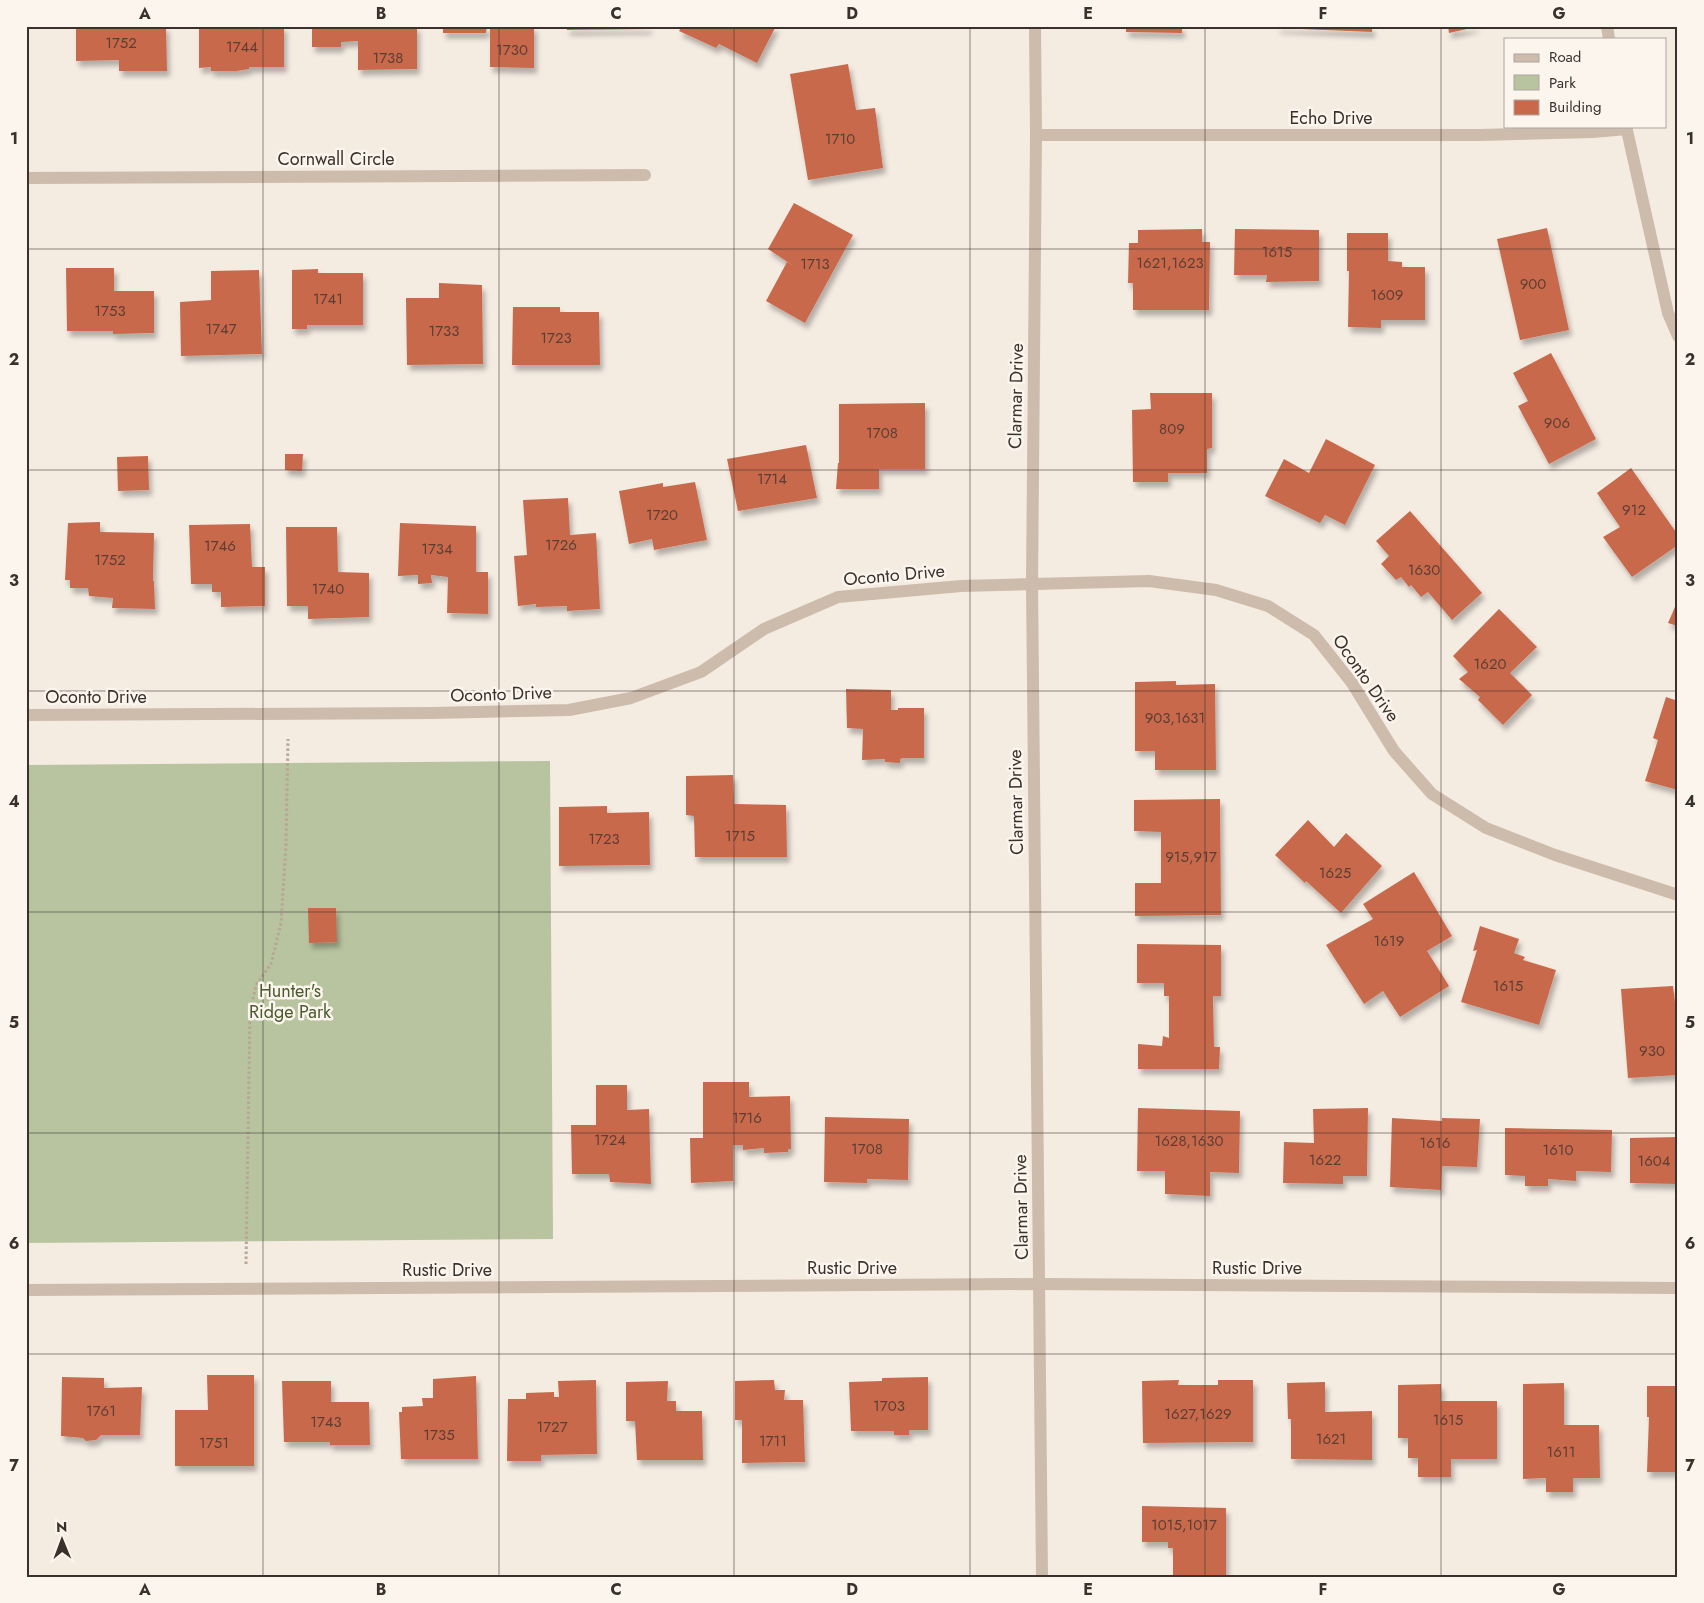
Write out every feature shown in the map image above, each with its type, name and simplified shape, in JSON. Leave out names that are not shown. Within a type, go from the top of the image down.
[{"type":"street","name":"Clarmar Drive","points":[[1035,26],[1036,135],[1032,584],[1042,1577]]},
{"type":"street","name":"Echo Drive","points":[[1036,135],[1481,136],[1593,132],[1626,128]]},
{"type":"street","points":[[1626,128],[1668,313],[1678,336]]},
{"type":"street","name":"Cornwall Circle","points":[[26,178],[645,175]]},
{"type":"street","name":"Oconto Drive","points":[[26,715],[432,713],[569,710],[631,698],[700,672],[764,629],[838,597],[961,586],[1149,580],[1216,590],[1268,606],[1314,635],[1352,683],[1394,751],[1432,794],[1486,828],[1555,855],[1678,895]]},
{"type":"street","name":"Rustic Drive","points":[[26,1290],[1039,1284],[1678,1288]]},
{"type":"path","points":[[246,1289],[250,1012],[256,985],[271,964],[281,923],[286,845],[289,713]]},
{"type":"green space","name":"Hunter's Ridge Park","points":[[550,761],[553,1239],[26,1243],[26,765]]},
{"type":"building","points":[[76,26],[166,26],[167,71],[119,71],[119,60],[76,61]]},
{"type":"building","points":[[199,26],[284,26],[284,67],[249,67],[249,69],[236,71],[211,71],[211,67],[199,68]]},
{"type":"building","points":[[312,26],[417,26],[417,69],[358,70],[358,41],[341,42],[341,47],[312,47]]},
{"type":"building","points":[[443,26],[487,26],[486,33],[443,33]]},
{"type":"building","points":[[490,26],[534,26],[534,68],[490,67]]},
{"type":"building","points":[[567,26],[649,26],[649,29],[567,30]]},
{"type":"building","points":[[682,26],[776,26],[757,63],[719,44],[716,48],[679,31]]},
{"type":"building","points":[[1126,26],[1182,26],[1182,33],[1126,32]]},
{"type":"building","points":[[1277,26],[1372,26],[1372,32],[1277,28]]},
{"type":"building","points":[[1448,26],[1476,26],[1476,27],[1449,33]]},
{"type":"building","points":[[848,64],[856,110],[875,108],[883,168],[808,180],[790,74]]},
{"type":"building","points":[[794,203],[853,235],[805,323],[766,301],[787,262],[795,267],[768,249]]},
{"type":"building","points":[[1547,228],[1569,330],[1520,340],[1497,239]]},
{"type":"building","points":[[1202,229],[1202,242],[1210,242],[1209,310],[1133,310],[1133,283],[1128,283],[1129,243],[1138,243],[1138,230]]},
{"type":"building","points":[[1235,229],[1319,230],[1319,281],[1266,282],[1267,275],[1234,275]]},
{"type":"building","points":[[1347,233],[1388,233],[1388,261],[1402,262],[1402,267],[1425,267],[1425,320],[1381,320],[1381,328],[1348,327],[1349,271],[1347,271]]},
{"type":"building","points":[[66,268],[114,268],[114,291],[154,291],[154,333],[113,334],[113,331],[67,331]]},
{"type":"building","points":[[318,269],[318,273],[363,273],[363,325],[307,325],[307,329],[292,329],[292,270]]},
{"type":"building","points":[[259,270],[262,354],[181,356],[180,302],[211,300],[211,271]]},
{"type":"building","points":[[439,283],[482,285],[483,364],[407,365],[406,298],[439,298]]},
{"type":"building","points":[[513,307],[560,307],[560,312],[599,312],[600,365],[512,365]]},
{"type":"building","points":[[1551,353],[1596,439],[1549,464],[1518,406],[1528,401],[1513,373]]},
{"type":"building","points":[[1150,393],[1212,393],[1212,448],[1207,449],[1207,473],[1168,473],[1168,482],[1133,482],[1132,410],[1151,409]]},
{"type":"building","points":[[925,403],[925,469],[879,469],[879,489],[836,489],[839,463],[839,404]]},
{"type":"building","points":[[1326,439],[1375,465],[1345,525],[1325,515],[1320,523],[1265,496],[1284,459],[1309,473]]},
{"type":"building","points":[[806,445],[817,498],[738,511],[727,459]]},
{"type":"building","points":[[285,454],[303,454],[302,471],[285,470]]},
{"type":"building","points":[[148,456],[149,490],[118,491],[117,457]]},
{"type":"building","points":[[1631,468],[1678,535],[1678,545],[1632,577],[1603,537],[1620,527],[1597,493]]},
{"type":"building","points":[[695,482],[707,540],[654,550],[652,539],[629,544],[619,491],[663,483],[663,487]]},
{"type":"building","points":[[568,498],[570,535],[596,533],[600,609],[567,611],[567,606],[536,607],[536,604],[518,606],[514,556],[527,555],[523,500]]},
{"type":"building","points":[[1410,511],[1482,593],[1452,620],[1428,592],[1421,597],[1411,585],[1409,587],[1401,577],[1396,580],[1381,564],[1389,556],[1376,541]]},
{"type":"building","points":[[100,522],[100,532],[154,533],[153,581],[155,609],[112,608],[113,598],[89,596],[88,588],[70,588],[70,580],[65,580],[68,523]]},
{"type":"building","points":[[400,523],[476,526],[476,572],[488,572],[488,614],[447,613],[448,577],[431,575],[432,583],[418,584],[418,575],[398,576]]},
{"type":"building","points":[[250,524],[252,567],[265,567],[265,606],[221,607],[221,592],[212,592],[212,584],[191,584],[189,525]]},
{"type":"building","points":[[286,527],[337,527],[338,572],[369,573],[369,617],[308,619],[308,606],[287,606]]},
{"type":"building","points":[[1678,600],[1678,626],[1668,623]]},
{"type":"building","points":[[1499,609],[1537,647],[1510,673],[1532,695],[1503,725],[1478,700],[1480,697],[1459,679],[1468,672],[1453,656]]},
{"type":"building","points":[[1176,681],[1176,685],[1215,684],[1216,770],[1155,770],[1155,751],[1135,751],[1135,682]]},
{"type":"building","points":[[846,689],[891,690],[891,710],[898,710],[898,708],[924,708],[924,758],[903,758],[900,759],[900,763],[885,762],[885,759],[862,760],[863,729],[847,728]]},
{"type":"building","points":[[1666,697],[1678,701],[1678,790],[1645,781],[1658,740],[1653,738]]},
{"type":"building","points":[[733,775],[734,804],[786,805],[787,857],[695,857],[694,816],[686,815],[686,776]]},
{"type":"building","points":[[1220,799],[1221,915],[1135,916],[1135,883],[1161,883],[1161,832],[1134,831],[1134,800]]},
{"type":"building","points":[[607,806],[607,813],[649,812],[650,865],[559,866],[559,807]]},
{"type":"building","points":[[1308,820],[1334,847],[1346,833],[1382,866],[1341,913],[1275,855]]},
{"type":"building","points":[[1414,872],[1452,936],[1427,951],[1449,986],[1400,1017],[1383,991],[1364,1004],[1326,945],[1373,919],[1363,904]]},
{"type":"building","points":[[308,908],[336,908],[337,942],[309,943]]},
{"type":"building","points":[[1480,926],[1519,939],[1514,953],[1525,957],[1523,960],[1556,970],[1539,1025],[1461,1002],[1477,950],[1473,951]]},
{"type":"building","points":[[1137,944],[1221,945],[1221,996],[1213,996],[1214,1047],[1220,1047],[1219,1069],[1138,1069],[1138,1044],[1162,1046],[1163,1036],[1169,1038],[1169,996],[1164,996],[1164,983],[1137,983]]},
{"type":"building","points":[[1673,986],[1678,1028],[1678,1075],[1628,1078],[1621,989]]},
{"type":"building","points":[[703,1082],[749,1082],[749,1097],[790,1096],[791,1149],[788,1149],[788,1152],[764,1153],[764,1148],[743,1150],[743,1145],[733,1145],[733,1181],[691,1183],[690,1138],[703,1138]]},
{"type":"building","points":[[596,1085],[627,1085],[627,1110],[649,1109],[651,1184],[610,1182],[609,1174],[572,1174],[571,1125],[596,1125]]},
{"type":"building","points":[[1138,1108],[1240,1111],[1239,1173],[1210,1172],[1210,1196],[1165,1194],[1165,1171],[1137,1171]]},
{"type":"building","points":[[1368,1108],[1367,1176],[1343,1176],[1343,1184],[1283,1183],[1284,1142],[1314,1143],[1313,1109]]},
{"type":"building","points":[[825,1117],[909,1119],[908,1180],[867,1179],[867,1183],[824,1182]]},
{"type":"building","points":[[1392,1118],[1442,1121],[1442,1118],[1480,1119],[1477,1167],[1442,1166],[1441,1190],[1390,1187]]},
{"type":"building","points":[[1505,1128],[1612,1130],[1611,1172],[1576,1171],[1576,1181],[1548,1179],[1548,1186],[1525,1186],[1525,1176],[1505,1175]]},
{"type":"building","points":[[1678,1137],[1678,1184],[1630,1183],[1630,1138]]},
{"type":"building","points":[[207,1375],[254,1375],[254,1466],[175,1466],[175,1410],[208,1410]]},
{"type":"building","points":[[476,1376],[478,1459],[401,1459],[399,1412],[402,1412],[402,1407],[423,1406],[422,1398],[433,1398],[433,1379]]},
{"type":"building","points":[[62,1377],[104,1378],[104,1388],[142,1387],[140,1435],[101,1435],[96,1440],[86,1441],[83,1438],[61,1436]]},
{"type":"building","points":[[928,1377],[928,1430],[909,1430],[909,1435],[894,1435],[894,1431],[851,1431],[849,1382],[882,1381],[882,1378]]},
{"type":"building","points":[[596,1380],[597,1454],[541,1455],[541,1461],[507,1461],[508,1399],[526,1399],[526,1393],[554,1392],[554,1397],[559,1397],[558,1381]]},
{"type":"building","points":[[774,1380],[775,1390],[785,1390],[784,1400],[803,1400],[805,1462],[742,1463],[742,1420],[735,1420],[735,1381]]},
{"type":"building","points":[[1179,1380],[1178,1385],[1218,1385],[1218,1380],[1253,1380],[1253,1442],[1143,1443],[1142,1381]]},
{"type":"building","points":[[282,1381],[331,1381],[331,1402],[369,1402],[370,1445],[330,1445],[330,1442],[284,1442]]},
{"type":"building","points":[[668,1381],[667,1401],[676,1401],[676,1411],[702,1411],[703,1460],[637,1460],[635,1421],[626,1421],[626,1382]]},
{"type":"building","points":[[1325,1382],[1325,1412],[1372,1411],[1372,1460],[1291,1459],[1291,1419],[1288,1419],[1287,1383]]},
{"type":"building","points":[[1564,1383],[1564,1425],[1599,1425],[1600,1478],[1573,1478],[1573,1492],[1546,1492],[1546,1478],[1523,1479],[1523,1384]]},
{"type":"building","points":[[1441,1384],[1441,1401],[1497,1401],[1497,1459],[1451,1459],[1451,1477],[1418,1477],[1418,1458],[1408,1458],[1408,1438],[1398,1438],[1398,1385]]},
{"type":"building","points":[[1647,1386],[1678,1386],[1678,1472],[1647,1472],[1649,1417],[1647,1417]]},
{"type":"building","points":[[1142,1506],[1226,1508],[1226,1577],[1173,1577],[1173,1548],[1168,1548],[1168,1542],[1142,1542]]}]
